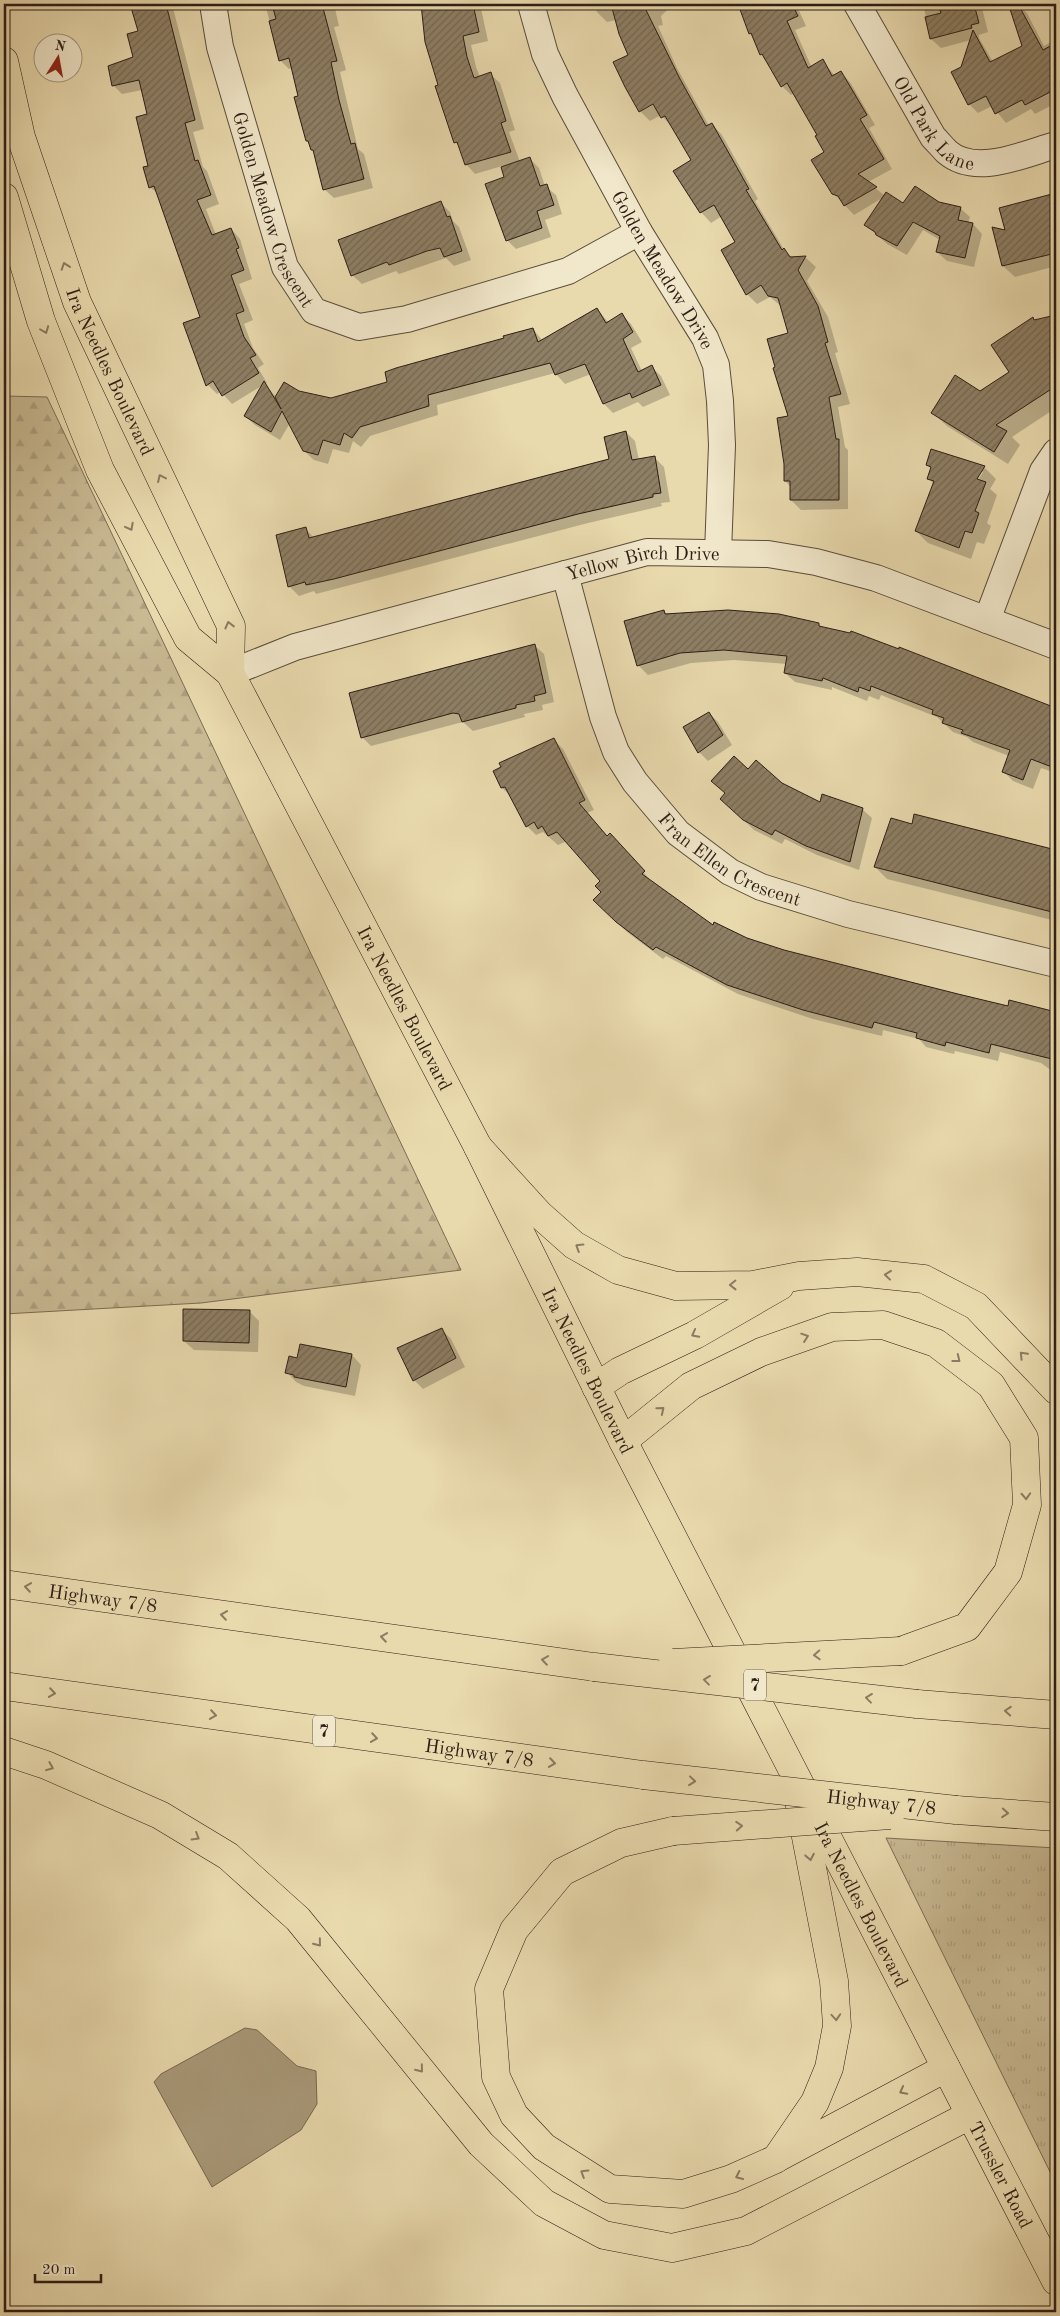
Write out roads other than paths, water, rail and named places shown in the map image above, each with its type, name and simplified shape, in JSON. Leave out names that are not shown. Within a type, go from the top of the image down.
[{"type":"main road","name":"Ira Needles Boulevard","points":[[4,61],[21,137],[78,302],[231,626],[230,674]]},
{"type":"main road","name":"Ira Needles Boulevard","points":[[4,197],[41,321],[100,470],[188,638],[230,674],[478,1147],[623,1441],[946,2068]]},
{"type":"main road","points":[[478,1147],[546,1220],[574,1244],[618,1270],[676,1286],[753,1285],[799,1276],[857,1272],[924,1279],[976,1306],[1056,1390]]},
{"type":"main road","points":[[596,1387],[620,1371],[694,1335],[799,1276]]},
{"type":"main road","points":[[594,1667],[901,1651],[967,1627],[1008,1572],[1027,1505],[1024,1438],[991,1385],[936,1343],[883,1325],[832,1327],[761,1352],[690,1386],[623,1441]]},
{"type":"main road","name":"Highway 7/8","points":[[4,1584],[594,1667],[917,1704],[1056,1715]]},
{"type":"main road","name":"Highway 7/8","points":[[4,1686],[643,1775],[956,1810]]},
{"type":"main road","points":[[4,1752],[46,1765],[160,1815],[228,1856],[298,1919],[481,2144],[544,2203],[604,2235],[672,2248],[746,2231],[970,2115]]},
{"type":"main road","points":[[776,2159],[815,2102],[829,2068],[837,2026],[834,1981],[794,1775]]},
{"type":"main road","points":[[946,2068],[776,2159],[731,2180],[683,2194],[610,2189],[544,2147],[514,2115],[496,2077],[489,1989],[514,1930],[562,1872],[621,1842],[673,1832],[956,1810]]},
{"type":"main road","name":"7","points":[[956,1810],[1056,1817]]},
{"type":"main road","name":"Trussler Road","points":[[946,2068],[1056,2282]]},
{"type":"street","name":"Golden Meadow Crescent","points":[[213,4],[220,47],[284,266],[314,311],[359,327],[407,318],[568,271],[640,232]]},
{"type":"street","name":"Golden Meadow Drive","points":[[531,4],[545,54],[565,96],[640,232],[705,338],[716,365],[722,445],[718,553]]},
{"type":"street","name":"Old Park Lane","points":[[857,4],[933,137],[948,153],[967,162],[990,163],[1056,145]]},
{"type":"street","points":[[988,620],[1043,471],[1056,452]]},
{"type":"street","name":"Yellow Birch Drive","points":[[230,674],[295,647],[647,552],[768,554],[816,562],[876,578],[1056,646]]},
{"type":"street","name":"Fran Ellen Crescent","points":[[565,574],[603,717],[616,752],[635,782],[659,812],[684,838],[730,872],[769,890],[848,914],[1056,964]]}]
